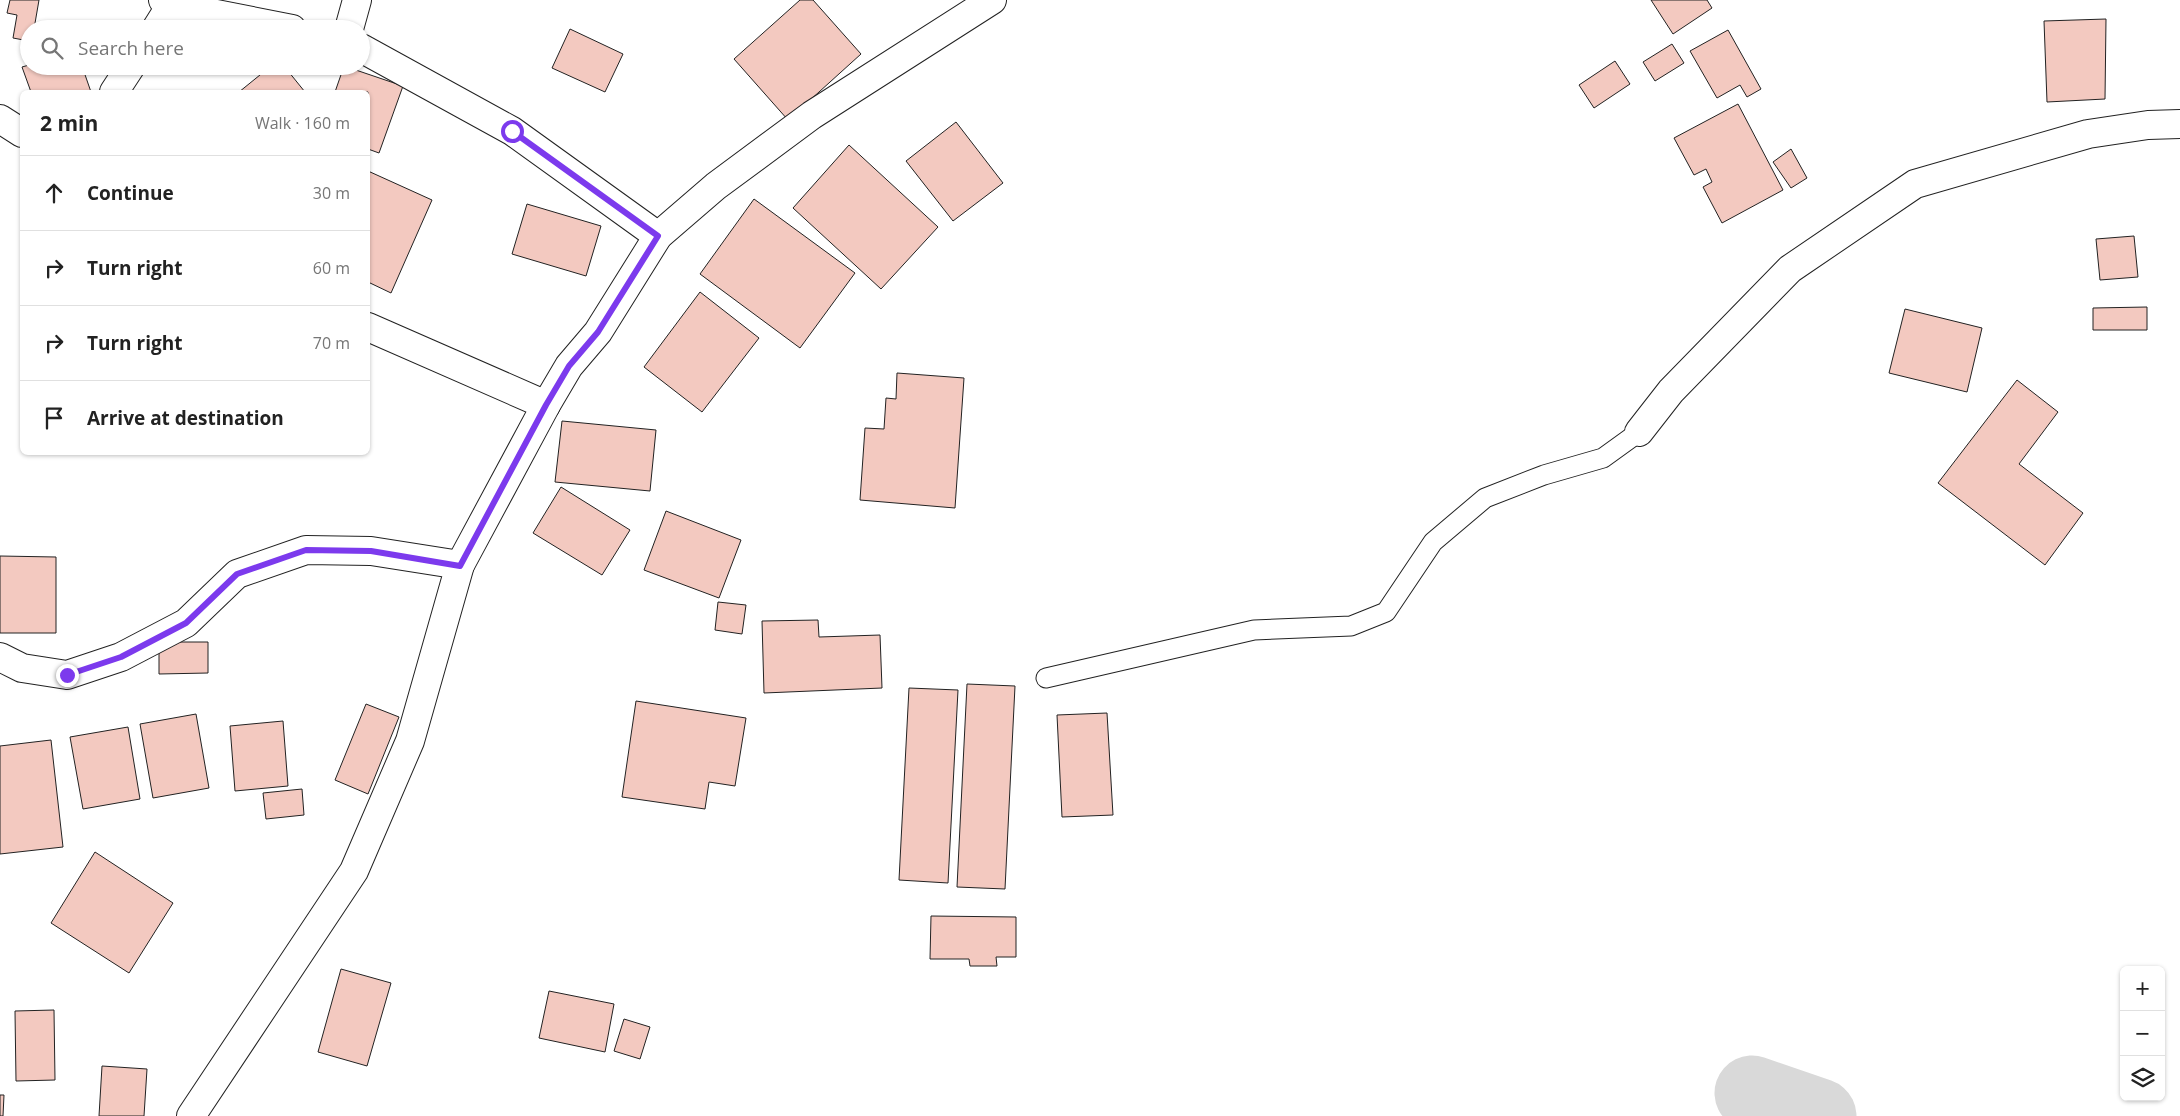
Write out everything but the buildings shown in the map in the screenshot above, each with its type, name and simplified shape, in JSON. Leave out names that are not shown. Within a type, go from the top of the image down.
[{"type":"street","points":[[351,20],[357,0]]},
{"type":"street","points":[[191,1116],[354,871],[410,741],[460,566],[546,405],[569,366],[598,332],[658,236],[716,186],[812,115],[992,0]]},
{"type":"street","points":[[160,20],[167,2],[250,20]]},
{"type":"street","points":[[370,53],[512,131],[658,236]]},
{"type":"street","points":[[115,90],[126,75]]},
{"type":"street","points":[[0,119],[20,132]]},
{"type":"street","points":[[1639,432],[1671,391],[1790,269],[1915,184],[2088,134],[2148,125],[2180,124]]},
{"type":"street","points":[[370,328],[546,405]]},
{"type":"street","points":[[0,657],[22,668],[67,675],[121,657],[186,623],[237,574],[306,550],[371,551],[460,566]]},
{"type":"lane","points":[[1046,678],[1254,630],[1351,626],[1386,612],[1433,542],[1485,498],[1544,475],[1603,458],[1639,432]]},
{"type":"waterway","points":[[1752,1093],[1819,1116]]},
{"type":"route","points":[[67,675],[121,657],[186,623],[237,574],[306,550],[371,551],[460,566],[546,405],[569,366],[598,332],[658,236],[512,131]]}]
